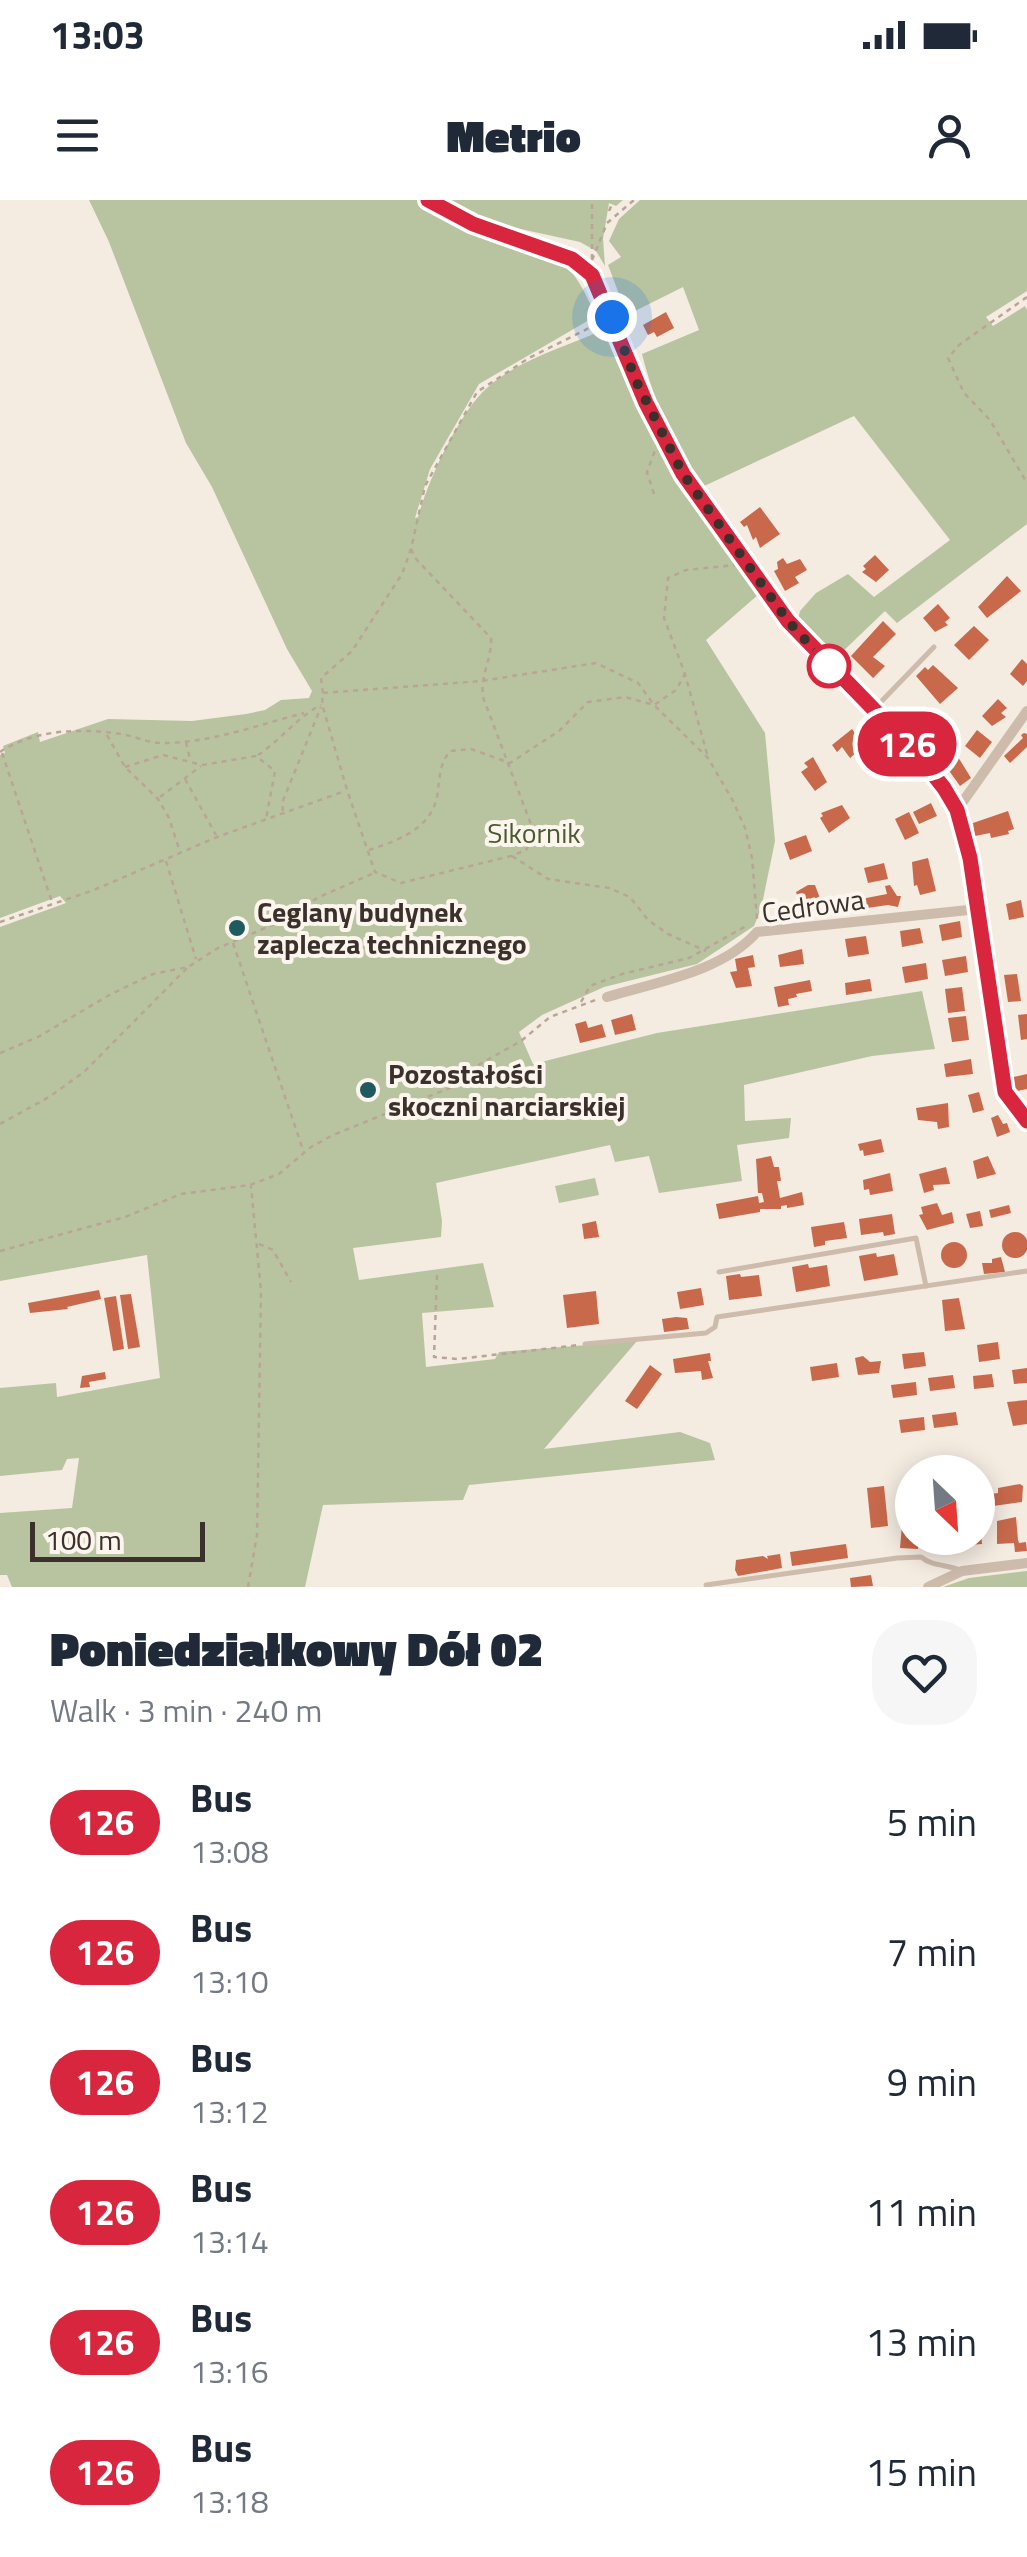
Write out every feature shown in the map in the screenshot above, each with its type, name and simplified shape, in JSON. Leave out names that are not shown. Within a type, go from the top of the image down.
[{"type":"street","points":[[428,200],[473,224],[572,259],[592,275],[660,434],[683,474],[797,632],[918,755],[957,810],[978,909],[1005,1092],[1027,1121]]},
{"type":"street","points":[[957,810],[1027,711]]},
{"type":"street","name":"Cedrowa","points":[[607,997],[708,966],[746,945],[756,932],[978,909]]},
{"type":"street","points":[[928,1587],[962,1571],[1027,1563]]},
{"type":"lane","points":[[873,710],[934,647]]},
{"type":"lane","points":[[719,1272],[916,1238],[926,1286]]},
{"type":"lane","points":[[586,1344],[706,1334],[715,1327],[717,1318],[1027,1270]]},
{"type":"lane","points":[[706,1585],[897,1558],[921,1558],[929,1564],[962,1571]]},
{"type":"path","points":[[592,200],[592,260],[607,223],[634,200]]},
{"type":"path","points":[[609,211],[612,204]]},
{"type":"path","points":[[1027,297],[959,345],[948,358],[964,393],[990,420],[1027,483]]},
{"type":"path","points":[[283,812],[282,804],[322,704],[321,678],[352,651],[402,574],[412,549],[425,486],[477,392],[541,351],[612,317]]},
{"type":"path","points":[[654,494],[647,472],[660,434]]},
{"type":"path","points":[[322,704],[375,872],[401,883],[526,850],[535,835],[483,697],[481,681],[492,645],[490,638],[416,559],[412,549]]},
{"type":"path","points":[[747,565],[686,570],[668,578],[664,618],[685,674],[708,758],[745,828],[752,858],[756,932]]},
{"type":"path","points":[[323,693],[481,681],[596,662],[638,682],[654,706],[708,758]]},
{"type":"path","points":[[654,706],[676,690],[685,674]]},
{"type":"path","points":[[510,763],[559,732],[588,702],[625,697],[654,706]]},
{"type":"path","points":[[53,903],[0,752],[38,735],[106,734],[156,743],[185,741],[304,714],[322,704]]},
{"type":"path","points":[[124,767],[163,755],[202,765],[256,756],[279,741],[304,714]]},
{"type":"path","points":[[106,734],[124,767],[158,799],[180,852]]},
{"type":"path","points":[[185,741],[191,762]]},
{"type":"path","points":[[367,850],[398,840],[426,820],[436,802],[442,761],[450,751],[472,749],[510,763]]},
{"type":"path","points":[[256,756],[275,771],[266,819]]},
{"type":"path","points":[[158,799],[202,765]]},
{"type":"path","points":[[185,780],[216,836]]},
{"type":"path","points":[[0,922],[94,890],[216,836],[347,790]]},
{"type":"path","points":[[511,856],[548,879],[609,888],[630,896],[648,920],[706,951]]},
{"type":"path","points":[[165,858],[196,960]]},
{"type":"path","points":[[0,1124],[84,1072],[196,960],[375,872]]},
{"type":"path","points":[[580,1004],[590,986],[706,951],[757,919]]},
{"type":"path","points":[[232,942],[304,1153]]},
{"type":"path","points":[[0,1053],[38,1037],[139,981],[188,967]]},
{"type":"path","points":[[0,1251],[126,1217],[181,1194],[250,1185],[279,1174],[334,1135],[452,1087],[550,1017],[591,1000]]},
{"type":"path","points":[[248,1587],[257,1535],[261,1291],[250,1185]]},
{"type":"path","points":[[258,1244],[273,1250],[292,1282]]},
{"type":"path","points":[[437,1275],[434,1357],[458,1359],[586,1344]]},
{"type":"green space","name":"Sikornik","points":[[89,200],[418,200],[469,230],[554,258],[573,274],[596,316],[479,384],[430,469],[415,518],[456,430],[488,387],[530,360],[607,328],[650,429],[759,594],[706,640],[765,733],[775,841],[754,926],[697,964],[604,987],[542,1015],[519,1032],[533,1064],[657,1033],[922,991],[935,1049],[872,1056],[744,1085],[745,1121],[791,1118],[789,1138],[737,1145],[742,1181],[659,1193],[649,1156],[615,1162],[610,1145],[436,1183],[441,1237],[353,1248],[359,1280],[483,1263],[494,1307],[422,1313],[426,1367],[495,1359],[499,1352],[637,1341],[544,1449],[680,1432],[710,1443],[715,1460],[469,1485],[463,1500],[323,1505],[305,1587],[12,1587],[7,1575],[0,1575],[0,1513],[72,1508],[79,1458],[67,1459],[62,1470],[0,1476],[0,1388],[56,1383],[57,1397],[160,1378],[147,1255],[0,1281],[0,927],[66,903],[60,896],[0,918],[3,746],[38,732],[40,742],[108,719],[192,721],[246,714],[265,710],[281,700],[309,698],[312,691],[287,649],[212,487],[186,443],[109,242]]},
{"type":"green space","points":[[443,200],[623,200],[616,206],[609,203],[603,239],[605,266],[596,251],[580,242],[480,220]]},
{"type":"green space","points":[[640,200],[1027,200],[1027,291],[986,317],[993,326],[1025,306],[1027,310],[1027,524],[897,623],[885,611],[837,657],[798,620],[800,611],[816,593],[848,574],[874,597],[950,540],[854,416],[700,488],[666,423],[642,354],[699,330],[683,287],[627,315],[608,265],[621,257],[609,241],[619,219]]},
{"type":"green space","points":[[595,1178],[599,1195],[559,1203],[555,1186]]},
{"type":"green space","points":[[1027,1571],[1027,1587],[943,1587],[969,1578]]},
{"type":"building","points":[[666,312],[674,328],[657,337],[654,332],[648,335],[643,325]]},
{"type":"building","points":[[760,507],[780,534],[760,548],[747,525],[744,527],[740,522]]},
{"type":"building","points":[[875,555],[889,570],[876,582],[862,572]]},
{"type":"building","points":[[783,558],[787,564],[800,559],[807,570],[795,577],[799,583],[785,591],[774,571]]},
{"type":"building","points":[[1007,576],[1021,591],[987,618],[978,607]]},
{"type":"building","points":[[938,604],[950,618],[945,622],[948,625],[935,632],[923,618]]},
{"type":"building","points":[[883,621],[896,634],[873,657],[885,666],[873,678],[851,656]]},
{"type":"building","points":[[974,626],[989,640],[969,660],[954,645]]},
{"type":"building","points":[[1022,659],[1027,664],[1027,681],[1023,686],[1010,674]]},
{"type":"building","points":[[933,665],[958,688],[940,704],[916,676]]},
{"type":"building","points":[[998,699],[1007,708],[1001,713],[1006,717],[992,726],[982,716]]},
{"type":"building","points":[[852,729],[864,746],[850,758],[842,747],[837,752],[832,745]]},
{"type":"building","points":[[977,730],[992,742],[980,758],[965,746]]},
{"type":"building","points":[[1024,733],[1027,747],[1010,763],[1004,756]]},
{"type":"building","points":[[950,744],[971,778],[960,786],[937,754]]},
{"type":"building","points":[[813,757],[827,782],[815,791],[801,772],[808,767],[804,763]]},
{"type":"building","points":[[931,803],[937,816],[919,824],[913,812]]},
{"type":"building","points":[[842,805],[850,818],[829,833],[821,813]]},
{"type":"building","points":[[1008,811],[1014,829],[1009,834],[975,836],[973,823]]},
{"type":"building","points":[[909,812],[919,833],[905,840],[895,819]]},
{"type":"building","points":[[806,835],[812,851],[790,860],[784,843]]},
{"type":"building","points":[[928,858],[936,891],[920,895],[917,885],[914,886],[912,862]]},
{"type":"building","points":[[884,863],[888,879],[868,883],[864,868]]},
{"type":"building","points":[[815,885],[821,901],[802,908],[796,892]]},
{"type":"building","points":[[890,885],[901,896],[898,907],[856,906],[856,900],[887,894],[885,886]]},
{"type":"building","points":[[1021,900],[1024,917],[1009,920],[1006,904]]},
{"type":"building","points":[[960,921],[962,937],[942,941],[939,925]]},
{"type":"building","points":[[920,928],[923,943],[902,947],[900,931]]},
{"type":"building","points":[[866,936],[869,954],[848,957],[845,939]]},
{"type":"building","points":[[802,949],[804,964],[780,967],[778,955]]},
{"type":"building","points":[[753,955],[755,967],[748,968],[752,986],[736,988],[730,972],[737,971],[735,959]]},
{"type":"building","points":[[966,956],[968,972],[945,976],[942,960]]},
{"type":"building","points":[[926,963],[928,979],[905,983],[902,967]]},
{"type":"building","points":[[1017,974],[1021,1001],[1008,1002],[1004,975]]},
{"type":"building","points":[[870,979],[872,991],[846,995],[845,983]]},
{"type":"building","points":[[810,980],[812,991],[796,994],[797,997],[788,999],[789,1005],[778,1007],[774,987]]},
{"type":"building","points":[[962,987],[965,1011],[948,1013],[945,989]]},
{"type":"building","points":[[632,1014],[636,1030],[615,1035],[611,1020]]},
{"type":"building","points":[[1027,1014],[1027,1039],[1021,1040],[1018,1015]]},
{"type":"building","points":[[966,1016],[969,1040],[952,1042],[948,1018]]},
{"type":"building","points":[[586,1021],[588,1028],[602,1024],[606,1037],[580,1043],[575,1024]]},
{"type":"building","points":[[971,1059],[973,1074],[946,1077],[944,1064]]},
{"type":"building","points":[[1027,1074],[1027,1089],[1012,1092],[1009,1078]]},
{"type":"building","points":[[979,1092],[984,1110],[973,1113],[968,1095]]},
{"type":"building","points":[[948,1103],[949,1127],[938,1129],[937,1122],[918,1120],[916,1108]]},
{"type":"building","points":[[998,1115],[1010,1132],[997,1137],[991,1118]]},
{"type":"building","points":[[881,1139],[884,1152],[864,1156],[860,1151],[858,1144]]},
{"type":"building","points":[[771,1156],[774,1167],[779,1167],[780,1198],[802,1192],[804,1205],[760,1209],[719,1219],[716,1204],[758,1196],[759,1203],[764,1202],[762,1193],[758,1193],[756,1159]]},
{"type":"building","points":[[988,1156],[996,1174],[977,1179],[973,1161]]},
{"type":"building","points":[[946,1167],[950,1184],[933,1185],[934,1190],[924,1193],[919,1174]]},
{"type":"building","points":[[890,1173],[893,1191],[870,1195],[869,1189],[864,1190],[863,1180]]},
{"type":"building","points":[[937,1203],[942,1215],[952,1212],[954,1223],[927,1230],[919,1215],[923,1214],[921,1207]]},
{"type":"building","points":[[1009,1205],[1011,1213],[991,1218],[989,1210]]},
{"type":"building","points":[[980,1211],[983,1226],[970,1228],[966,1214]]},
{"type":"building","points":[[892,1214],[895,1234],[861,1235],[859,1219]]},
{"type":"building","points":[[596,1221],[599,1237],[584,1239],[582,1224]]},
{"type":"building","points":[[844,1222],[847,1238],[814,1247],[811,1227]]},
{"type":"building","points":[[1015,1232],[1024,1236],[1028,1245],[1024,1254],[1015,1258],[1006,1254],[1002,1245],[1006,1236]]},
{"type":"building","points":[[954,1242],[963,1246],[967,1255],[963,1264],[954,1268],[945,1264],[941,1255],[945,1246]]},
{"type":"building","points":[[876,1253],[877,1257],[894,1254],[898,1275],[864,1281],[859,1256]]},
{"type":"building","points":[[1001,1257],[1005,1272],[984,1274],[982,1263],[992,1263],[992,1259]]},
{"type":"building","points":[[808,1264],[809,1268],[827,1265],[830,1286],[796,1292],[792,1267]]},
{"type":"building","points":[[759,1275],[762,1296],[729,1300],[726,1276]]},
{"type":"building","points":[[701,1288],[704,1305],[680,1309],[677,1292]]},
{"type":"building","points":[[99,1290],[101,1299],[68,1309],[30,1313],[28,1303]]},
{"type":"building","points":[[596,1291],[599,1324],[567,1328],[563,1295]]},
{"type":"building","points":[[131,1294],[140,1347],[128,1349],[120,1295]]},
{"type":"building","points":[[116,1296],[124,1349],[113,1351],[104,1298]]},
{"type":"building","points":[[959,1298],[965,1329],[945,1331],[942,1300]]},
{"type":"building","points":[[687,1318],[689,1329],[664,1332],[662,1319]]},
{"type":"building","points":[[998,1342],[1000,1359],[979,1362],[977,1345]]},
{"type":"building","points":[[924,1352],[926,1366],[904,1369],[902,1354]]},
{"type":"building","points":[[710,1353],[713,1378],[702,1380],[701,1371],[675,1373],[673,1359]]},
{"type":"building","points":[[863,1356],[870,1362],[881,1361],[879,1373],[858,1375],[855,1358]]},
{"type":"building","points":[[837,1363],[839,1377],[812,1381],[810,1367]]},
{"type":"building","points":[[650,1365],[662,1374],[637,1409],[625,1401]]},
{"type":"building","points":[[1027,1368],[1027,1383],[1014,1384],[1012,1370]]},
{"type":"building","points":[[105,1372],[106,1379],[80,1388],[82,1376]]},
{"type":"building","points":[[992,1374],[994,1387],[974,1389],[973,1376]]},
{"type":"building","points":[[953,1375],[955,1388],[930,1391],[928,1378]]},
{"type":"building","points":[[916,1382],[917,1395],[893,1398],[891,1385]]},
{"type":"building","points":[[1027,1400],[1027,1424],[1013,1426],[1007,1402]]},
{"type":"building","points":[[956,1412],[958,1425],[934,1428],[932,1415]]},
{"type":"building","points":[[924,1417],[925,1430],[901,1433],[899,1420]]},
{"type":"building","points":[[1020,1484],[1022,1502],[995,1506],[998,1488]]},
{"type":"building","points":[[884,1486],[888,1526],[871,1528],[867,1488]]},
{"type":"building","points":[[1016,1517],[1018,1540],[1026,1542],[1027,1551],[1015,1552],[1014,1543],[997,1544],[997,1521]]},
{"type":"building","points":[[846,1544],[848,1558],[792,1566],[790,1552]]},
{"type":"building","points":[[780,1554],[782,1568],[738,1576],[735,1570],[736,1560],[763,1556],[768,1559],[767,1556]]},
{"type":"building","points":[[871,1575],[873,1586],[851,1587],[850,1578]]},
{"type":"bus line","name":"126","points":[[428,200],[473,224],[572,259],[592,275],[660,434],[683,474],[788,621],[918,755],[944,788],[957,810],[970,858],[1005,1092],[1027,1121]]},
{"type":"place","name":"Ceglany budynek zaplecza technicznego","points":[[237,928]]},
{"type":"place","name":"Pozostałości skoczni narciarskiej","points":[[368,1090]]},
{"type":"route","points":[[612,317],[636,381],[683,474],[788,621],[829,666]]}]
